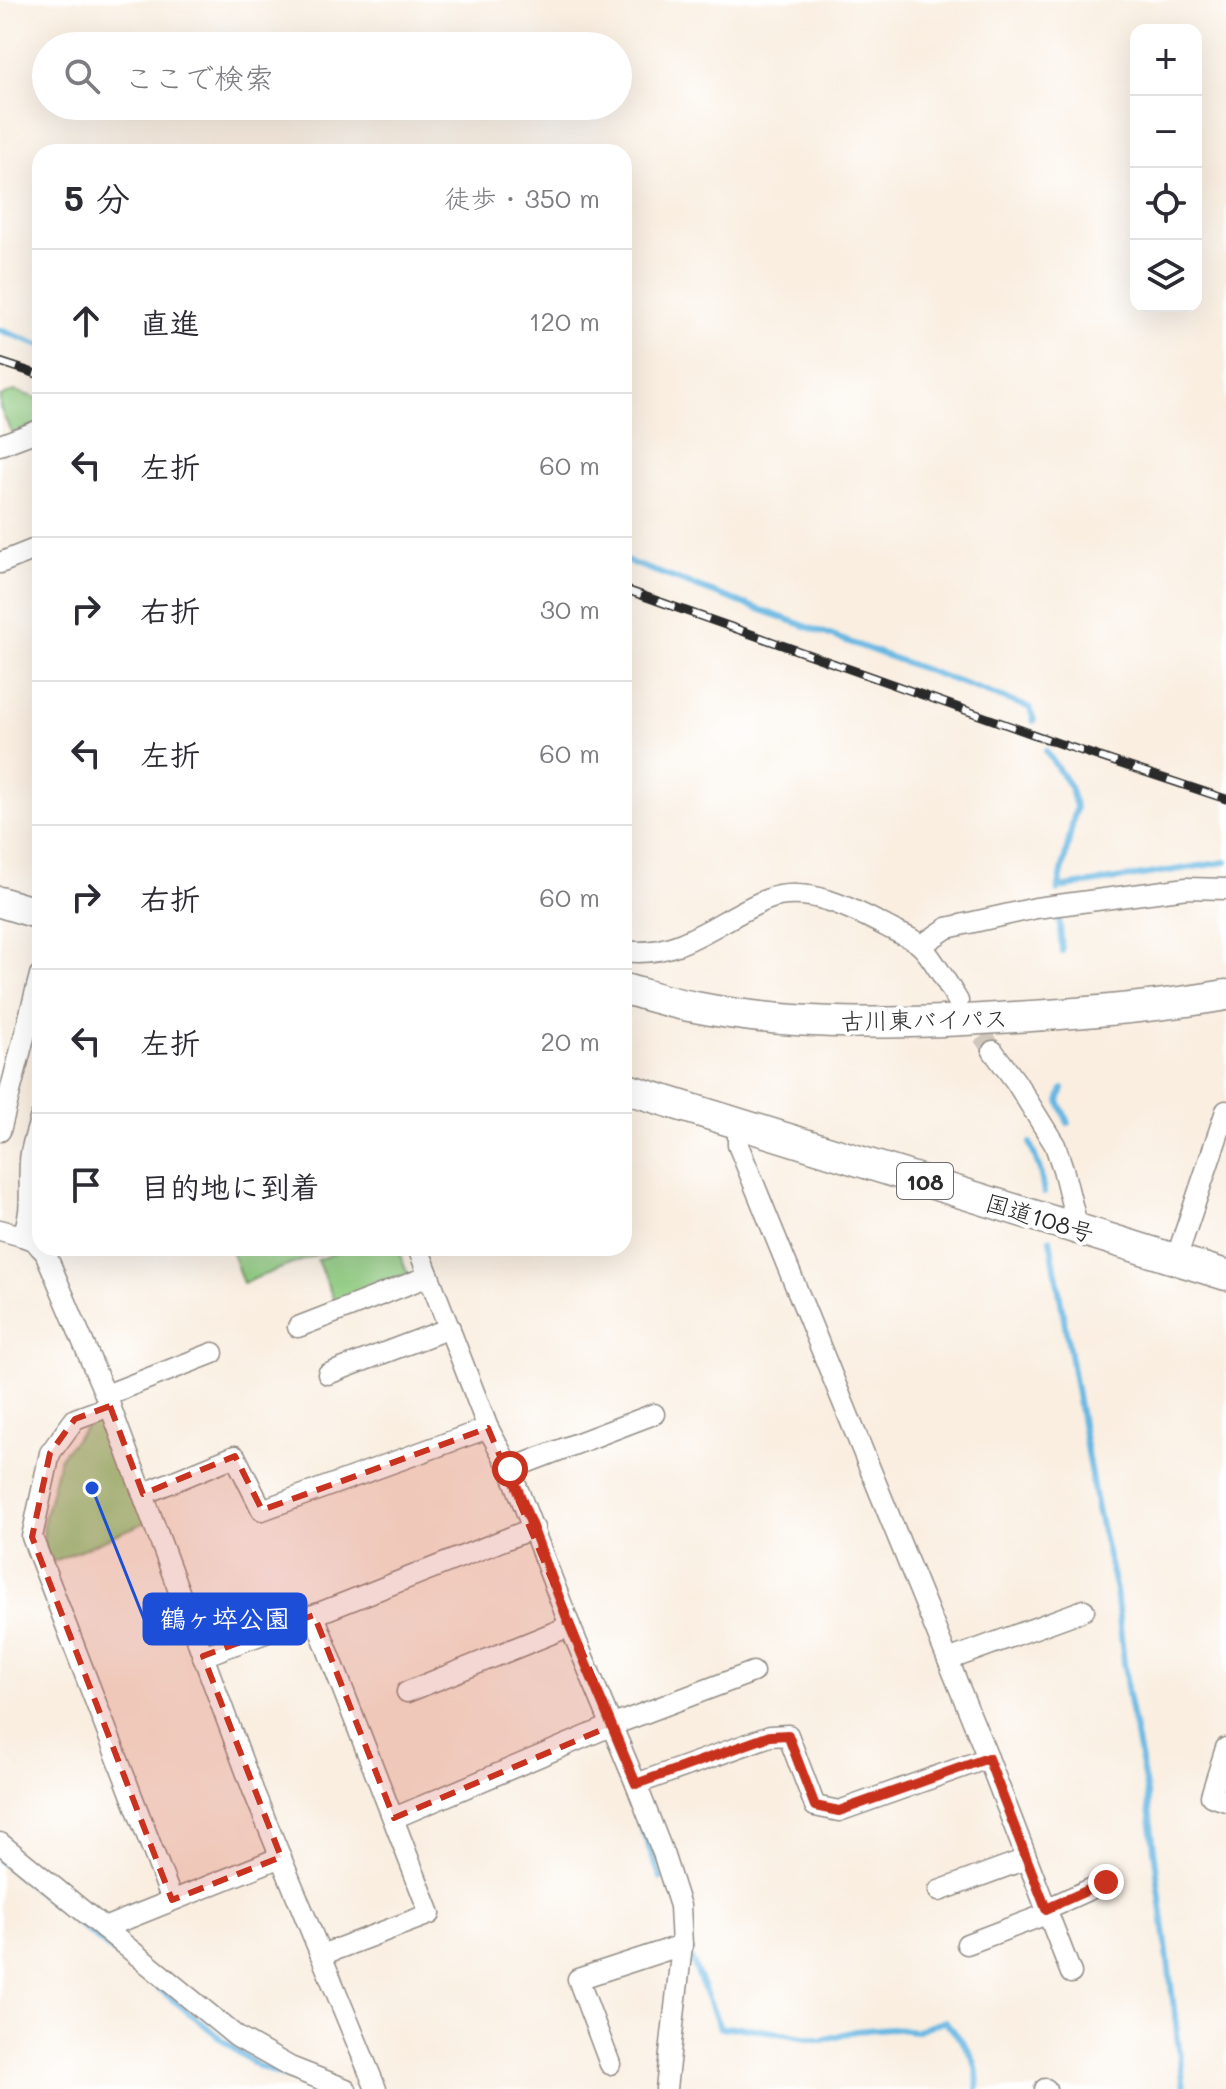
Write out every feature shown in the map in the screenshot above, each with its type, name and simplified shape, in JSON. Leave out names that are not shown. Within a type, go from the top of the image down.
[{"type":"highway","points":[[0,902],[32,912]]},
{"type":"highway","name":"古川東バイパス","points":[[632,991],[695,1007],[767,1017],[847,1023],[1067,1014],[1226,995]]},
{"type":"highway","name":"国道108号","points":[[632,1090],[1226,1275]]},
{"type":"street","points":[[0,445],[32,433]]},
{"type":"street","points":[[0,563],[32,550]]},
{"type":"street","points":[[922,945],[947,928],[1036,908],[1187,888],[1226,889]]},
{"type":"street","points":[[632,952],[660,951],[677,946],[765,900],[783,895],[800,895],[830,901],[868,916],[922,945],[958,1001]]},
{"type":"street","points":[[0,1131],[32,1006]]},
{"type":"street","points":[[993,1051],[1055,1145],[1078,1229]]},
{"type":"street","points":[[1176,1259],[1226,1111]]},
{"type":"street","points":[[738,1123],[738,1145],[988,1758],[1071,1973]]},
{"type":"street","points":[[32,1152],[29,1222],[32,1235]]},
{"type":"street","points":[[0,1230],[32,1243]]},
{"type":"street","points":[[47,1256],[108,1401],[253,1790],[376,2089]]},
{"type":"street","points":[[419,1256],[421,1279],[478,1432],[510,1469],[524,1532],[602,1729],[636,1784],[680,1906],[682,1945],[666,2089]]},
{"type":"street","points":[[298,1327],[421,1279]]},
{"type":"street","points":[[328,1374],[441,1331]]},
{"type":"street","points":[[172,1900],[32,1537],[50,1453],[75,1419],[213,1353]]},
{"type":"street","points":[[510,1469],[654,1414]]},
{"type":"street","points":[[143,1494],[235,1456],[262,1510],[478,1432]]},
{"type":"street","points":[[203,1656],[524,1532]]},
{"type":"street","points":[[948,1660],[1084,1610]]},
{"type":"street","points":[[314,1615],[430,1914],[321,1955]]},
{"type":"street","points":[[407,1692],[562,1629]]},
{"type":"street","points":[[394,1818],[602,1729],[753,1672]]},
{"type":"street","points":[[636,1784],[770,1736],[788,1735],[815,1806],[839,1811],[988,1758]]},
{"type":"street","points":[[1226,1748],[1211,1796],[1226,1801]]},
{"type":"street","points":[[0,1843],[237,2037],[290,2067],[346,2089]]},
{"type":"street","points":[[104,1928],[281,1857]]},
{"type":"street","points":[[939,1891],[1026,1859]]},
{"type":"street","points":[[967,1944],[1106,1882]]},
{"type":"street","points":[[610,2064],[578,1979],[682,1945]]},
{"type":"highlighted area","points":[[110,1406],[143,1494],[235,1456],[262,1510],[488,1428],[613,1725],[394,1818],[314,1615],[203,1656],[281,1857],[172,1900],[32,1537],[50,1453],[75,1419]]},
{"type":"green space","points":[[15,391],[32,396],[32,426],[12,434],[0,408],[0,397]]},
{"type":"green space","points":[[233,1256],[313,1256],[243,1283]]},
{"type":"green space","points":[[327,1256],[400,1256],[410,1279],[337,1307],[317,1260]]},
{"type":"green space","points":[[97,1421],[109,1426],[146,1522],[52,1562],[43,1547],[44,1520],[60,1457],[87,1425]]},
{"type":"waterway","points":[[0,330],[32,342]]},
{"type":"waterway","points":[[632,563],[1030,708],[1034,721]]},
{"type":"waterway","points":[[1046,751],[1070,787],[1076,807],[1058,891]]},
{"type":"waterway","points":[[1059,888],[1226,862]]},
{"type":"waterway","points":[[1059,916],[1062,951]]},
{"type":"waterway","points":[[1063,1089],[1059,1101],[1068,1123]]},
{"type":"waterway","points":[[1030,1143],[1044,1193]]},
{"type":"waterway","points":[[1050,1239],[1096,1504],[1116,1591],[1127,1689],[1147,1793],[1184,2089]]},
{"type":"waterway","points":[[604,1732],[661,1878]]},
{"type":"waterway","points":[[0,1861],[238,2052],[258,2066],[315,2089]]},
{"type":"waterway","points":[[688,1950],[720,2028],[742,2027],[822,2040],[855,2031],[891,2028],[915,2031],[945,2021],[973,2059],[978,2078],[977,2089]]},
{"type":"tunnel","points":[[966,1011],[993,1051]]},
{"type":"railway","points":[[0,362],[32,372]]},
{"type":"railway","points":[[632,592],[1058,743],[1226,799]]},
{"type":"place","name":"鶴ヶ埣公園","points":[[92,1488]]},
{"type":"route","points":[[510,1469],[570,1626],[636,1784],[770,1736],[788,1735],[815,1806],[839,1811],[988,1758],[1046,1909],[1106,1882]]}]
